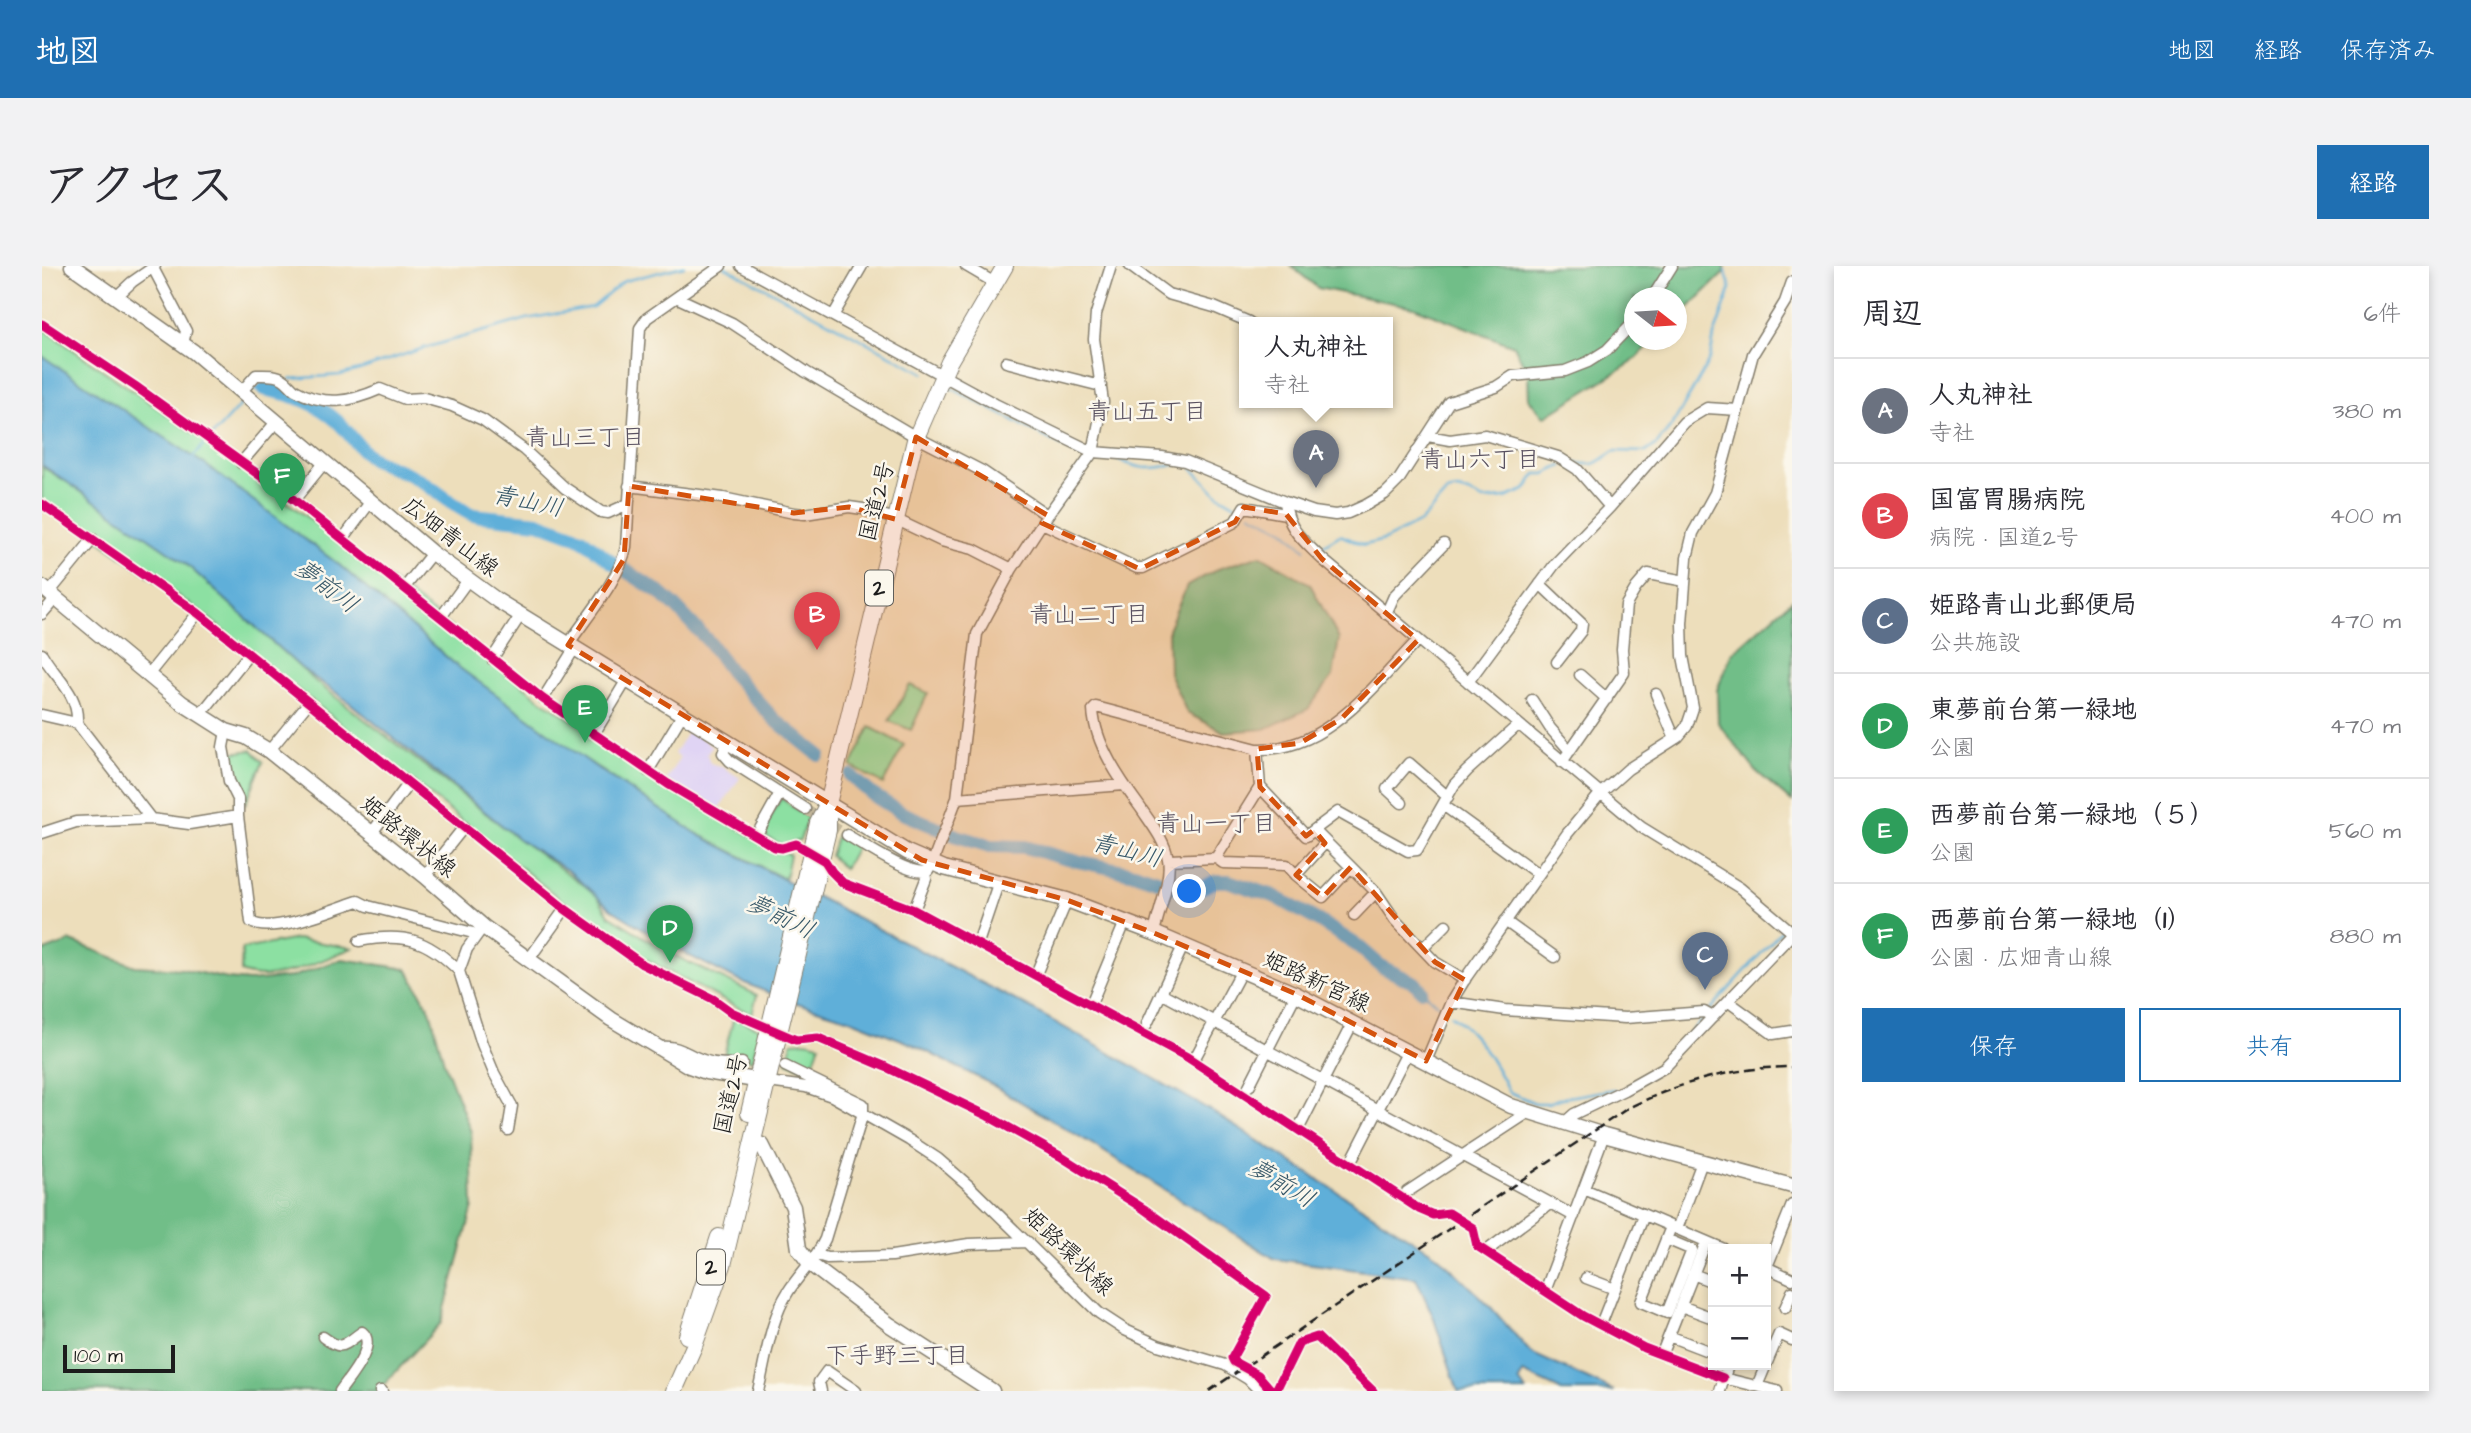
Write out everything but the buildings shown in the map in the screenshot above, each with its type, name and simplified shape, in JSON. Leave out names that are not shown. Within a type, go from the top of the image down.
[{"type":"highway","name":"国道2号","points":[[663,1391],[684,1345],[712,1262],[762,1081],[815,860],[828,830],[828,804],[916,437],[942,375],[1005,266]]},
{"type":"highway","name":"国道2号","points":[[674,1391],[699,1336],[723,1265],[753,1142],[762,1081]]},
{"type":"main road","name":"広畑青山線","points":[[72,266],[183,344],[432,553],[468,580],[571,647],[828,804]]},
{"type":"main road","name":"姫路環状線","points":[[49,593],[182,703],[226,731],[246,737],[269,751],[425,876],[481,931],[529,959],[611,1019],[690,1066],[706,1072],[762,1081]]},
{"type":"main road","name":"姫路新宮線","points":[[828,804],[907,852],[928,868],[999,881],[1067,900],[1153,933],[1296,994],[1488,1095],[1529,1112],[1792,1186]]},
{"type":"main road","points":[[753,1142],[762,1145],[793,1207],[799,1249],[890,1325],[992,1391]]},
{"type":"street","points":[[116,297],[154,266],[186,331],[183,344]]},
{"type":"street","points":[[741,266],[1090,456],[1162,457],[1185,461],[1285,508],[1291,527],[1322,559],[1600,794],[1641,827],[1740,887],[1788,930],[1729,1002],[1709,1015],[1665,1067],[1574,1114],[1564,1123]]},
{"type":"street","points":[[833,316],[862,266]]},
{"type":"street","points":[[966,266],[995,283]]},
{"type":"street","points":[[914,910],[957,798],[977,634],[1012,569],[1090,456],[1103,401],[1094,340],[1096,314],[1111,266]]},
{"type":"street","points":[[1130,266],[1168,294],[1214,307],[1239,318]]},
{"type":"street","points":[[1659,287],[1672,266]]},
{"type":"street","points":[[543,699],[624,559],[640,328],[647,318],[719,268]]},
{"type":"street","points":[[1426,1061],[1451,1002],[1465,979],[1567,834],[1600,794],[1628,769],[1675,739],[1687,726],[1693,708],[1683,656],[1682,623],[1685,581],[1693,533],[1715,493],[1753,354],[1785,302],[1792,282]]},
{"type":"street","points":[[678,298],[732,323],[806,372],[916,437],[982,471],[1044,519],[1137,568],[1143,568],[1235,522],[1244,507],[1285,508],[1335,515],[1366,505],[1398,481],[1449,402],[1496,387],[1513,376],[1565,371],[1588,362],[1614,344],[1624,333]]},
{"type":"street","points":[[1006,362],[1101,386]]},
{"type":"street","points":[[247,395],[256,375],[275,375],[292,387],[326,402],[359,399],[380,389],[405,399],[424,398],[452,406],[483,420],[501,432],[565,488],[601,512],[608,513],[628,504]]},
{"type":"street","points":[[1468,682],[1555,565],[1611,507],[1684,422],[1707,408],[1738,410]]},
{"type":"street","points":[[241,463],[277,421]]},
{"type":"street","points":[[1428,436],[1450,440],[1485,435],[1558,457],[1577,469],[1611,507]]},
{"type":"street","points":[[294,500],[325,462]]},
{"type":"street","points":[[629,486],[723,498],[794,513],[849,507],[863,509],[895,519],[941,541],[973,549],[1012,569]]},
{"type":"street","points":[[343,539],[371,501]]},
{"type":"street","points":[[42,614],[49,593],[93,540]]},
{"type":"street","points":[[1387,614],[1394,596],[1444,544]]},
{"type":"street","points":[[405,587],[432,553]]},
{"type":"street","points":[[1562,762],[1624,673],[1622,649],[1626,606],[1636,588],[1648,574],[1685,581]]},
{"type":"street","points":[[440,617],[468,580]]},
{"type":"street","points":[[1540,584],[1583,627],[1557,663]]},
{"type":"street","points":[[148,675],[198,613]]},
{"type":"street","points":[[492,659],[520,615]]},
{"type":"street","points":[[1153,933],[1169,860],[1150,821],[1124,785],[1097,734],[1093,710],[1096,707],[1257,749],[1276,750],[1300,743],[1340,719],[1418,640]]},
{"type":"street","points":[[42,654],[47,670],[71,693],[78,713],[77,723]]},
{"type":"street","points":[[201,714],[249,654]]},
{"type":"street","points":[[1580,675],[1607,699]]},
{"type":"street","points":[[594,734],[626,681]]},
{"type":"street","points":[[1656,694],[1675,739]]},
{"type":"street","points":[[1532,700],[1570,751]]},
{"type":"street","points":[[269,751],[309,702]]},
{"type":"street","points":[[42,715],[77,723],[151,819]]},
{"type":"street","points":[[648,771],[681,715]]},
{"type":"street","points":[[1260,787],[1306,836],[1338,812],[1408,851],[1417,850],[1445,801],[1467,771],[1518,725]]},
{"type":"street","points":[[226,731],[223,747],[229,781],[238,799],[251,922],[258,926],[286,924],[358,901],[368,906],[481,931],[467,949],[459,971]]},
{"type":"street","points":[[727,743],[723,753],[730,761],[805,809]]},
{"type":"street","points":[[1216,858],[1260,787],[1257,749]]},
{"type":"street","points":[[1402,803],[1387,789],[1409,763],[1445,801],[1538,874]]},
{"type":"street","points":[[371,834],[409,783]]},
{"type":"street","points":[[957,798],[1124,785]]},
{"type":"street","points":[[760,829],[780,793]]},
{"type":"street","points":[[42,833],[76,822],[151,819],[189,824],[238,816]]},
{"type":"street","points":[[425,876],[464,827]]},
{"type":"street","points":[[1314,830],[1376,892],[1395,920],[1435,962],[1465,979]]},
{"type":"street","points":[[847,835],[900,864],[928,868]]},
{"type":"street","points":[[1296,874],[1325,843]]},
{"type":"street","points":[[1169,860],[1216,858],[1223,863],[1287,865],[1323,897],[1351,867]]},
{"type":"street","points":[[978,943],[999,881]]},
{"type":"street","points":[[1354,915],[1376,892]]},
{"type":"street","points":[[1036,974],[1067,900]]},
{"type":"street","points":[[529,959],[565,909]]},
{"type":"street","points":[[1505,921],[1555,957]]},
{"type":"street","points":[[1091,1004],[1125,922]]},
{"type":"street","points":[[1423,948],[1446,925]]},
{"type":"street","points":[[359,941],[388,936],[420,942],[438,952],[459,971],[482,1044],[512,1106],[508,1129]]},
{"type":"street","points":[[1147,1024],[1183,946]]},
{"type":"street","points":[[1196,1056],[1242,970]]},
{"type":"street","points":[[1161,993],[1574,1216]]},
{"type":"street","points":[[1249,1086],[1296,994]]},
{"type":"street","points":[[1451,1002],[1505,1010],[1625,1018],[1709,1015]]},
{"type":"street","points":[[1729,1002],[1773,1034],[1792,1031]]},
{"type":"street","points":[[1300,1126],[1353,1022]]},
{"type":"street","points":[[662,1047],[671,1046],[722,1065],[742,1063]]},
{"type":"street","points":[[1353,1158],[1408,1051]]},
{"type":"street","points":[[758,1391],[777,1318],[787,1294],[814,1260],[825,1238],[863,1113],[863,1104],[785,1066]]},
{"type":"street","points":[[762,1081],[806,1087],[832,1096],[863,1113]]},
{"type":"street","points":[[1407,1192],[1529,1112]]},
{"type":"street","name":"姫路環状線","points":[[863,1113],[938,1159],[1028,1242],[1087,1303],[1111,1321],[1174,1351],[1225,1365],[1248,1379],[1260,1391]]},
{"type":"street","points":[[1547,1286],[1604,1135]]},
{"type":"street","points":[[1666,1239],[1692,1250],[1667,1313],[1641,1302],[1674,1228],[1702,1162]]},
{"type":"street","points":[[1584,1189],[1713,1244]]},
{"type":"street","points":[[1489,1249],[1551,1203]]},
{"type":"street","points":[[1771,1259],[1789,1226],[1792,1205]]},
{"type":"street","points":[[1603,1320],[1644,1215]]},
{"type":"street","points":[[1664,1348],[1706,1241]]},
{"type":"street","points":[[814,1260],[891,1256],[969,1244],[1028,1242]]},
{"type":"street","points":[[1771,1270],[1792,1279]]},
{"type":"street","points":[[1693,1274],[1708,1280]]},
{"type":"street","points":[[1586,1278],[1615,1289]]},
{"type":"street","points":[[1785,1308],[1792,1292]]},
{"type":"street","points":[[1681,1306],[1708,1316]]},
{"type":"street","points":[[323,1337],[336,1347],[342,1347],[362,1332],[367,1336],[369,1344],[366,1352],[340,1391]]},
{"type":"street","points":[[1757,1385],[1779,1334],[1792,1340]]},
{"type":"street","points":[[1669,1336],[1708,1351]]},
{"type":"street","points":[[821,1391],[819,1382],[827,1371],[856,1391]]},
{"type":"street","points":[[1722,1384],[1757,1385],[1777,1391]]},
{"type":"highlighted area","points":[[916,437],[1047,515],[1042,523],[1140,569],[1235,522],[1244,507],[1286,514],[1322,559],[1418,640],[1341,719],[1300,743],[1257,749],[1260,787],[1306,836],[1314,830],[1325,843],[1296,875],[1323,897],[1351,867],[1435,962],[1465,980],[1426,1061],[1296,994],[1154,933],[1067,900],[922,860],[568,645],[624,559],[629,486],[794,513],[849,507],[895,519]]},
{"type":"shaded area","points":[[689,730],[712,746],[707,754],[710,763],[740,778],[717,812],[666,780],[680,757],[674,754]]},
{"type":"green space","points":[[1291,266],[1725,266],[1723,274],[1687,309],[1687,287],[1624,287],[1624,350],[1645,350],[1631,363],[1544,417],[1529,399],[1528,373],[1514,346],[1414,307],[1318,288]]},
{"type":"green space","points":[[42,328],[201,438],[402,588],[540,699],[645,772],[754,837],[790,855],[785,879],[694,832],[576,753],[462,670],[338,564],[42,356]]},
{"type":"green space","points":[[42,467],[185,563],[315,681],[520,840],[595,893],[609,915],[669,953],[757,995],[752,1014],[653,963],[599,930],[199,611],[42,500]]},
{"type":"green space","points":[[1260,555],[1310,584],[1339,639],[1333,676],[1308,709],[1265,729],[1224,732],[1187,713],[1169,673],[1168,629],[1187,586],[1218,569]]},
{"type":"green space","points":[[1792,600],[1792,802],[1756,771],[1718,723],[1717,690],[1732,653]]},
{"type":"green space","points":[[910,685],[928,693],[911,730],[889,721]]},
{"type":"green space","points":[[870,727],[904,745],[883,784],[851,766]]},
{"type":"green space","points":[[252,750],[263,762],[245,805],[231,753]]},
{"type":"green space","points":[[781,798],[808,818],[800,840],[782,845],[761,835]]},
{"type":"green space","points":[[836,837],[853,844],[855,849],[844,869],[830,856]]},
{"type":"green space","points":[[297,939],[352,948],[282,974],[267,976],[241,972],[242,949]]},
{"type":"green space","points":[[71,941],[135,966],[182,969],[249,981],[292,977],[342,959],[407,969],[430,1010],[444,1062],[471,1132],[473,1207],[441,1323],[378,1391],[42,1391],[42,952]]},
{"type":"green space","points":[[734,1017],[759,1028],[753,1060],[724,1055]]},
{"type":"green space","points":[[792,1042],[820,1044],[809,1070],[787,1062]]},
{"type":"water","name":"夢前川","points":[[42,356],[206,465],[338,564],[457,666],[600,770],[699,835],[1030,1008],[1208,1109],[1438,1256],[1488,1304],[1531,1353],[1614,1391],[1562,1391],[1523,1373],[1519,1381],[1526,1391],[1458,1391],[1433,1316],[1416,1278],[1275,1259],[1092,1144],[987,1082],[912,1044],[735,979],[672,947],[611,909],[570,872],[520,840],[345,699],[301,668],[185,563],[42,465]]},
{"type":"waterway","points":[[290,379],[340,375],[527,319],[593,307],[624,281],[684,266]]},
{"type":"waterway","points":[[724,266],[924,373]]},
{"type":"waterway","points":[[1575,463],[1596,463],[1614,451],[1646,452],[1657,444],[1673,424],[1710,358],[1714,336],[1731,288],[1725,271]]},
{"type":"waterway","name":"青山川","points":[[249,394],[254,388],[264,389],[280,382]]},
{"type":"waterway","points":[[949,387],[1085,458]]},
{"type":"waterway","name":"青山川","points":[[264,389],[293,396],[321,409],[337,421],[370,457],[414,477],[473,515],[538,522],[581,538],[675,606],[774,719],[819,755]]},
{"type":"waterway","points":[[191,459],[243,402]]},
{"type":"waterway","points":[[1091,460],[1106,458]]},
{"type":"waterway","points":[[1115,459],[1145,468],[1176,464]]},
{"type":"waterway","points":[[1319,548],[1340,535],[1364,545],[1384,540],[1420,522],[1447,492],[1468,492],[1483,500],[1505,498],[1525,490],[1536,474],[1545,474],[1562,466]]},
{"type":"waterway","points":[[1192,468],[1217,494],[1241,508]]},
{"type":"waterway","points":[[1250,513],[1284,530],[1305,549]]},
{"type":"waterway","name":"青山川","points":[[851,776],[873,795],[902,813],[957,836],[990,846],[1025,847],[1139,874],[1188,890],[1194,891],[1216,881],[1228,881],[1274,896],[1358,946],[1382,967],[1415,983],[1421,990]]},
{"type":"waterway","points":[[1710,1010],[1783,929]]},
{"type":"waterway","points":[[1421,990],[1442,1008]]},
{"type":"waterway","points":[[1451,1015],[1469,1031],[1484,1050],[1509,1092],[1535,1103],[1547,1103],[1615,1089]]},
{"type":"waterway","points":[[1692,1031],[1706,1015]]},
{"type":"tunnel","points":[[805,809],[847,835]]},
{"type":"railway","points":[[1209,1391],[1628,1108],[1708,1078],[1749,1070],[1792,1067]]},
{"type":"cycle path","points":[[42,324],[135,386],[294,500],[543,699],[668,784],[775,847],[796,844],[825,861],[843,883],[914,910],[1187,1057],[1419,1209],[1433,1215],[1449,1213],[1473,1228],[1477,1246],[1583,1316],[1644,1348],[1723,1378]]},
{"type":"cycle path","points":[[42,504],[198,613],[565,909],[642,964],[713,999],[731,1012],[796,1040],[818,1038],[988,1116],[1060,1156],[1144,1209],[1266,1296],[1232,1358],[1234,1362],[1258,1375],[1272,1391],[1277,1388],[1299,1343],[1317,1337],[1373,1391]]},
{"type":"place","name":"人丸神社","points":[[1316,488]]},
{"type":"place","name":"西夢前台第一緑地（1）","points":[[282,511]]},
{"type":"place","name":"国富胃腸病院","points":[[817,650]]},
{"type":"place","name":"西夢前台第一緑地（５）","points":[[585,743]]},
{"type":"place","name":"東夢前台第一緑地","points":[[670,963]]},
{"type":"place","name":"姫路青山北郵便局","points":[[1705,990]]},
{"type":"district","name":"青山五丁目","points":[[1147,411]]},
{"type":"district","name":"青山三丁目","points":[[585,437]]},
{"type":"district","name":"青山六丁目","points":[[1480,459]]},
{"type":"district","name":"青山二丁目","points":[[1089,614]]},
{"type":"district","name":"青山一丁目","points":[[1216,823]]},
{"type":"district","name":"下手野三丁目","points":[[897,1355]]}]
